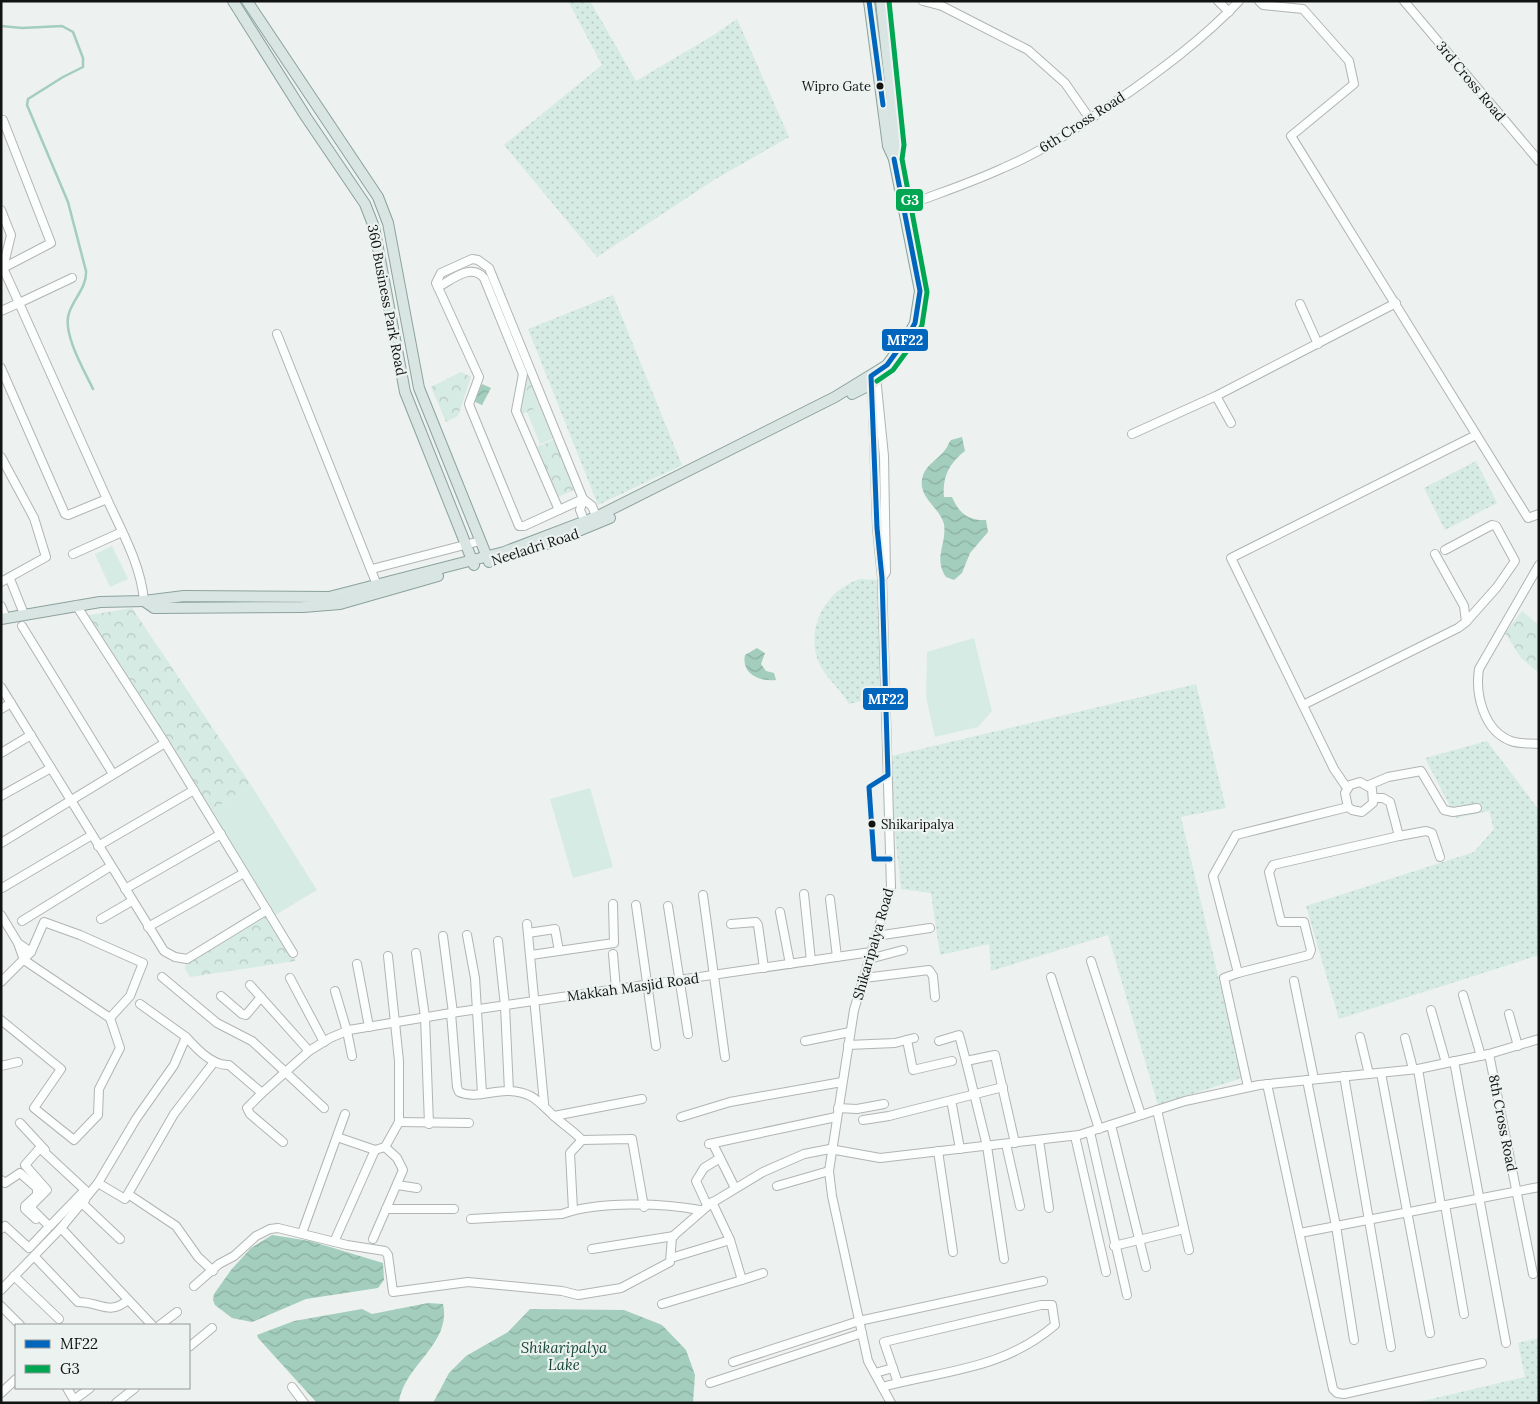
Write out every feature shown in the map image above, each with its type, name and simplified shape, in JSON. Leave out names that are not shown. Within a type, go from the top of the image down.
[{"type":"main road","name":"360 Business Park Road","points":[[233,1],[306,117],[365,204],[374,227],[405,392],[473,563]]},
{"type":"main road","name":"360 Business Park Road","points":[[247,1],[378,197],[388,223],[419,388],[488,560]]},
{"type":"main road","points":[[869,1],[888,146],[894,159],[904,208]]},
{"type":"main road","points":[[881,1],[897,146],[894,159]]},
{"type":"main road","name":"Neeladri Road","points":[[4,619],[100,602],[144,601],[154,608],[329,596],[488,560],[598,520],[873,378],[887,365],[915,324],[920,291],[904,208]]},
{"type":"main road","name":"Neeladri Road","points":[[220,603],[340,604],[473,563]]},
{"type":"street","points":[[923,1],[942,6],[1028,50],[1065,83],[1090,119]]},
{"type":"street","points":[[1218,1],[1228,12]]},
{"type":"street","name":"6th Cross Road","points":[[904,208],[1004,168],[1090,119],[1162,69],[1211,29],[1239,1]]},
{"type":"street","points":[[1259,1],[1263,5],[1303,10],[1349,61],[1354,84],[1292,136],[1528,518],[1539,514]]},
{"type":"street","name":"3rd Cross Road","points":[[1404,1],[1539,161]]},
{"type":"street","points":[[2,268],[52,242],[3,120]]},
{"type":"street","points":[[1,210],[11,235],[10,247],[2,268],[122,532],[143,584],[144,601]]},
{"type":"street","points":[[583,499],[524,526],[519,526],[470,408],[469,404],[479,381],[478,372],[438,287],[436,278],[442,273],[466,260],[478,260],[488,268],[583,499],[592,506],[598,520]]},
{"type":"street","points":[[438,287],[471,270],[478,271],[484,278],[523,374],[516,412],[559,510]]},
{"type":"street","points":[[1,311],[72,278]]},
{"type":"street","points":[[1132,434],[1216,396],[1396,303]]},
{"type":"street","points":[[1300,304],[1318,344]]},
{"type":"street","points":[[277,334],[377,585]]},
{"type":"street","points":[[1,368],[64,514],[68,515],[107,499]]},
{"type":"street","name":"Shikaripalya Road","points":[[873,378],[877,528],[882,578],[891,886],[854,1010],[830,1149],[829,1171],[832,1196],[868,1361],[890,1403]]},
{"type":"street","points":[[1216,396],[1231,423]]},
{"type":"street","points":[[1347,788],[1334,769],[1231,558],[1476,435]]},
{"type":"street","points":[[1,457],[34,518],[46,557],[10,579],[1,582]]},
{"type":"street","points":[[583,499],[580,510],[586,525]]},
{"type":"street","points":[[1303,705],[1458,628],[1466,622],[1497,587],[1515,561],[1496,526],[1492,525],[1445,550]]},
{"type":"street","points":[[73,554],[122,532]]},
{"type":"street","points":[[372,569],[480,541]]},
{"type":"street","points":[[1435,554],[1464,606],[1466,622]]},
{"type":"street","points":[[1539,565],[1479,669],[1477,685],[1483,709],[1495,730],[1514,742],[1539,744]]},
{"type":"street","points":[[10,579],[24,614]]},
{"type":"street","points":[[76,605],[165,743],[293,953]]},
{"type":"street","points":[[1,606],[4,619]]},
{"type":"street","points":[[22,626],[113,774]]},
{"type":"street","points":[[1,687],[164,951],[175,957],[187,958],[267,910]]},
{"type":"street","points":[[1,709],[11,703]]},
{"type":"street","points":[[1,753],[31,735]]},
{"type":"street","points":[[1,843],[165,743]]},
{"type":"street","points":[[1,796],[51,768]]},
{"type":"street","points":[[1348,807],[1344,798],[1347,788],[1360,782],[1369,785],[1388,777],[1421,771],[1444,810],[1453,812],[1477,808]]},
{"type":"street","points":[[1238,973],[1213,876],[1236,835],[1348,807],[1362,812],[1370,807],[1374,798],[1369,785]]},
{"type":"street","points":[[98,846],[194,790]]},
{"type":"street","points":[[1374,798],[1383,798],[1390,802],[1398,836]]},
{"type":"street","points":[[1248,1087],[1224,978],[1306,957],[1310,952],[1304,922],[1281,922],[1269,872],[1273,865],[1426,831],[1432,833],[1440,857]]},
{"type":"street","points":[[125,889],[220,834]]},
{"type":"street","points":[[2,888],[92,836]]},
{"type":"street","points":[[22,921],[111,866]]},
{"type":"street","points":[[148,927],[244,873]]},
{"type":"street","points":[[804,894],[812,961]]},
{"type":"street","points":[[703,895],[725,1057]]},
{"type":"street","points":[[830,899],[837,957]]},
{"type":"street","points":[[101,919],[132,901]]},
{"type":"street","points":[[531,955],[614,943],[613,904]]},
{"type":"street","points":[[636,905],[649,985],[656,1046]]},
{"type":"street","points":[[668,906],[678,980],[688,1034]]},
{"type":"street","points":[[780,912],[790,964]]},
{"type":"street","points":[[1,915],[18,943],[24,960],[110,1018],[120,1048],[119,1054],[99,1089],[98,1115],[74,1140],[34,1108],[61,1069],[1,1020]]},
{"type":"street","points":[[1,982],[31,952],[44,922],[80,935],[144,963],[130,996],[110,1018]]},
{"type":"street","points":[[731,924],[756,922],[764,968]]},
{"type":"street","points":[[527,924],[536,1001],[544,1103]]},
{"type":"street","points":[[876,936],[930,928]]},
{"type":"street","points":[[528,933],[555,929],[559,951]]},
{"type":"street","points":[[467,935],[476,978],[482,1093]]},
{"type":"street","points":[[444,936],[457,1087],[464,1094],[509,1090],[524,1094],[544,1103],[554,1116],[582,1140],[632,1139],[644,1206]]},
{"type":"street","points":[[498,941],[505,1006],[509,1090]]},
{"type":"street","points":[[18,943],[31,952]]},
{"type":"street","name":"Makkah Masjid Road","points":[[283,1142],[250,1114],[247,1108],[309,1051],[347,1031],[425,1017],[616,989],[837,957],[903,950]]},
{"type":"street","points":[[416,953],[425,1017],[429,1124]]},
{"type":"street","points":[[612,954],[616,989]]},
{"type":"street","points":[[337,1137],[374,1150],[385,1147],[399,1122],[399,1061],[388,956]]},
{"type":"street","points":[[1091,961],[1141,1116]]},
{"type":"street","points":[[357,964],[369,1026]]},
{"type":"street","points":[[864,978],[929,970],[933,976],[935,997]]},
{"type":"street","points":[[162,977],[217,1023],[252,1041],[284,1073],[324,1108]]},
{"type":"street","points":[[1051,977],[1098,1129]]},
{"type":"street","points":[[290,978],[324,1042]]},
{"type":"street","points":[[1294,981],[1354,1340]]},
{"type":"street","points":[[250,985],[309,1051]]},
{"type":"street","points":[[335,991],[352,1056]]},
{"type":"street","points":[[1463,995],[1481,1056]]},
{"type":"street","points":[[221,996],[242,1014],[246,1015],[261,997]]},
{"type":"street","points":[[140,1004],[186,1037],[214,1062],[233,1068],[262,1093]]},
{"type":"street","points":[[1431,1010],[1450,1062],[1480,1198],[1506,1343]]},
{"type":"street","points":[[1509,1014],[1518,1046]]},
{"type":"street","points":[[805,1041],[850,1032]]},
{"type":"street","points":[[939,1041],[959,1035],[987,1146],[1004,1259]]},
{"type":"street","points":[[1,1290],[61,1228],[83,1199],[85,1190],[42,1150],[39,1149],[25,1165],[47,1190],[32,1205],[32,1209],[50,1226],[83,1199],[92,1191],[98,1183],[136,1119],[174,1065],[186,1037]]},
{"type":"street","points":[[1360,1037],[1369,1074]]},
{"type":"street","points":[[1406,1038],[1416,1069],[1464,1314]]},
{"type":"street","points":[[848,1046],[895,1043],[910,1039],[912,1070],[952,1061]]},
{"type":"street","points":[[194,1286],[234,1256],[256,1236],[278,1228],[334,1242],[385,1251],[388,1255],[393,1292],[468,1282],[562,1291],[578,1295],[621,1288],[670,1262],[672,1237],[700,1210],[735,1188],[783,1162],[804,1154],[830,1149],[880,1158],[1075,1136],[1185,1101],[1248,1087],[1416,1069],[1481,1056],[1539,1039]]},
{"type":"street","name":"8th Cross Road","points":[[1489,1054],[1534,1274]]},
{"type":"street","points":[[966,1061],[995,1055],[1015,1143]]},
{"type":"street","points":[[1,1066],[18,1062]]},
{"type":"street","points":[[98,1183],[125,1199],[174,1114],[214,1062]]},
{"type":"street","points":[[1381,1073],[1430,1333]]},
{"type":"street","points":[[1344,1076],[1391,1347]]},
{"type":"street","points":[[681,1117],[730,1102],[842,1082]]},
{"type":"street","points":[[1268,1084],[1330,1384],[1338,1394],[1344,1394],[1482,1363]]},
{"type":"street","points":[[863,1120],[1003,1087]]},
{"type":"street","points":[[554,1116],[642,1099]]},
{"type":"street","points":[[838,1108],[857,1109],[884,1104]]},
{"type":"street","points":[[952,1105],[960,1149]]},
{"type":"street","points":[[1157,1110],[1189,1250]]},
{"type":"street","points":[[302,1233],[345,1114]]},
{"type":"street","points":[[735,1188],[712,1146],[836,1117]]},
{"type":"street","points":[[399,1122],[429,1124],[469,1123]]},
{"type":"street","points":[[20,1123],[35,1140],[92,1191]]},
{"type":"street","points":[[1111,1125],[1146,1267]]},
{"type":"street","points":[[1090,1132],[1126,1295]]},
{"type":"street","points":[[1075,1136],[1106,1272]]},
{"type":"street","points":[[573,1210],[570,1153],[582,1140]]},
{"type":"street","points":[[1039,1140],[1049,1208]]},
{"type":"street","points":[[1006,1144],[1020,1206]]},
{"type":"street","points":[[373,1239],[403,1170],[402,1165],[385,1147]]},
{"type":"street","points":[[334,1242],[374,1150]]},
{"type":"street","points":[[938,1151],[953,1252]]},
{"type":"street","points":[[720,1158],[704,1168],[696,1182],[730,1240],[742,1280]]},
{"type":"street","points":[[777,1186],[829,1171]]},
{"type":"street","points":[[1,1180],[5,1183],[20,1173],[37,1188],[37,1194],[26,1206],[25,1210],[54,1235]]},
{"type":"street","points":[[396,1185],[417,1188]]},
{"type":"street","points":[[1300,1233],[1539,1187]]},
{"type":"street","points":[[128,1194],[176,1226],[198,1257],[214,1270]]},
{"type":"street","points":[[83,1199],[120,1239]]},
{"type":"street","points":[[472,1219],[553,1215],[573,1210],[606,1206],[667,1205],[700,1210]]},
{"type":"street","points":[[386,1210],[454,1209]]},
{"type":"street","points":[[1,1229],[5,1226],[29,1248],[47,1229]]},
{"type":"street","points":[[61,1228],[151,1324]]},
{"type":"street","points":[[1114,1246],[1184,1229]]},
{"type":"street","points":[[592,1249],[674,1236]]},
{"type":"street","points":[[671,1258],[730,1240]]},
{"type":"street","points":[[34,1256],[78,1302],[93,1302],[112,1310],[119,1308],[128,1300]]},
{"type":"street","points":[[662,1304],[763,1273]]},
{"type":"street","points":[[14,1276],[59,1319]]},
{"type":"street","points":[[733,1362],[859,1321],[1043,1281]]},
{"type":"street","points":[[882,1387],[993,1362],[1017,1353],[1055,1326],[1055,1310],[1052,1305],[1041,1305],[884,1342],[898,1383]]},
{"type":"street","points":[[1,1306],[19,1324]]},
{"type":"street","points":[[161,1324],[177,1312]]},
{"type":"street","points":[[190,1346],[212,1328]]},
{"type":"street","points":[[710,1383],[862,1333]]},
{"type":"street","points":[[874,1373],[893,1368]]},
{"type":"street","points":[[1,1393],[15,1380]]},
{"type":"street","points":[[292,1387],[304,1403]]},
{"type":"street","points":[[68,1389],[74,1400],[89,1389]]},
{"type":"street","points":[[116,1403],[134,1389]]},
{"type":"green space","points":[[568,1],[590,1],[636,81],[737,19],[789,137],[714,180],[597,257],[504,145],[602,65]]},
{"type":"green space","points":[[613,295],[682,465],[598,505],[528,329]]},
{"type":"green space","points":[[461,372],[471,377],[458,416],[446,422],[431,387]]},
{"type":"green space","points":[[528,373],[542,406],[520,415]]},
{"type":"green space","points":[[542,406],[555,438],[540,444],[527,412]]},
{"type":"green space","points":[[555,439],[576,489],[556,498],[535,448]]},
{"type":"green space","points":[[1476,461],[1497,503],[1445,530],[1424,488]]},
{"type":"green space","points":[[112,546],[128,579],[110,587],[95,554]]},
{"type":"green space","points":[[860,579],[882,580],[885,698],[877,697],[849,704],[821,667],[814,640],[820,614],[827,603],[847,585]]},
{"type":"green space","points":[[132,608],[251,785],[208,813],[83,616]]},
{"type":"green space","points":[[1522,611],[1539,625],[1539,673],[1521,658],[1505,633]]},
{"type":"green space","points":[[974,638],[992,711],[978,727],[935,737],[926,697],[927,652]]},
{"type":"green space","points":[[1196,684],[1226,808],[1181,817],[1242,1078],[1158,1105],[1108,935],[991,971],[989,944],[940,955],[931,893],[901,889],[887,757]]},
{"type":"green space","points":[[1487,741],[1539,810],[1539,955],[1339,1019],[1306,906],[1474,852],[1494,829],[1489,811],[1456,818],[1425,758]]},
{"type":"green space","points":[[251,785],[317,890],[272,917],[208,813]]},
{"type":"green space","points":[[590,788],[613,867],[573,878],[550,799]]},
{"type":"green space","points":[[267,910],[293,953],[295,961],[190,977],[185,969],[187,959]]},
{"type":"green space","points":[[1539,1338],[1539,1403],[1414,1403],[1525,1377],[1518,1343]]},
{"type":"water","points":[[482,384],[491,388],[482,405],[473,401]]},
{"type":"water","points":[[962,437],[965,451],[948,471],[944,483],[944,497],[952,497],[965,515],[974,519],[986,520],[988,532],[970,553],[962,573],[954,580],[946,577],[942,570],[940,557],[944,538],[944,524],[924,492],[922,480],[925,471],[942,454],[951,440]]},
{"type":"water","points":[[757,648],[765,653],[761,664],[766,671],[774,673],[776,680],[758,678],[749,672],[746,667],[745,655]]},
{"type":"water","points":[[272,1235],[310,1241],[383,1263],[384,1280],[378,1288],[306,1299],[252,1322],[232,1318],[215,1305],[213,1300],[214,1294],[231,1270],[251,1248]]},
{"type":"water","points":[[428,1303],[443,1304],[444,1318],[434,1343],[402,1390],[399,1403],[317,1403],[257,1335],[294,1321],[362,1309],[372,1314]]},
{"type":"water","name":"Shikaripalya Lake","points":[[530,1309],[624,1310],[662,1325],[686,1350],[695,1375],[693,1403],[433,1403],[449,1373],[466,1356],[508,1332]]},
{"type":"waterway","points":[[1,26],[22,28],[62,26],[73,32],[83,58],[83,67],[28,99],[27,105],[68,202],[86,271],[86,277],[71,308],[68,321],[71,341],[93,389]]},
{"type":"transit line","name":"MF22","points":[[869,1],[883,105]]},
{"type":"transit line","name":"G3","points":[[877,381],[893,370],[915,340],[922,325],[927,292],[902,159],[904,145],[889,1]]},
{"type":"transit line","name":"MF22","points":[[890,859],[874,859],[869,787],[888,775],[882,578],[877,528],[871,376],[887,365],[908,336],[915,323],[920,291],[894,159]]},
{"type":"place","name":"Wipro Gate","points":[[880,86]]},
{"type":"place","name":"Shikaripalya","points":[[872,824]]}]
